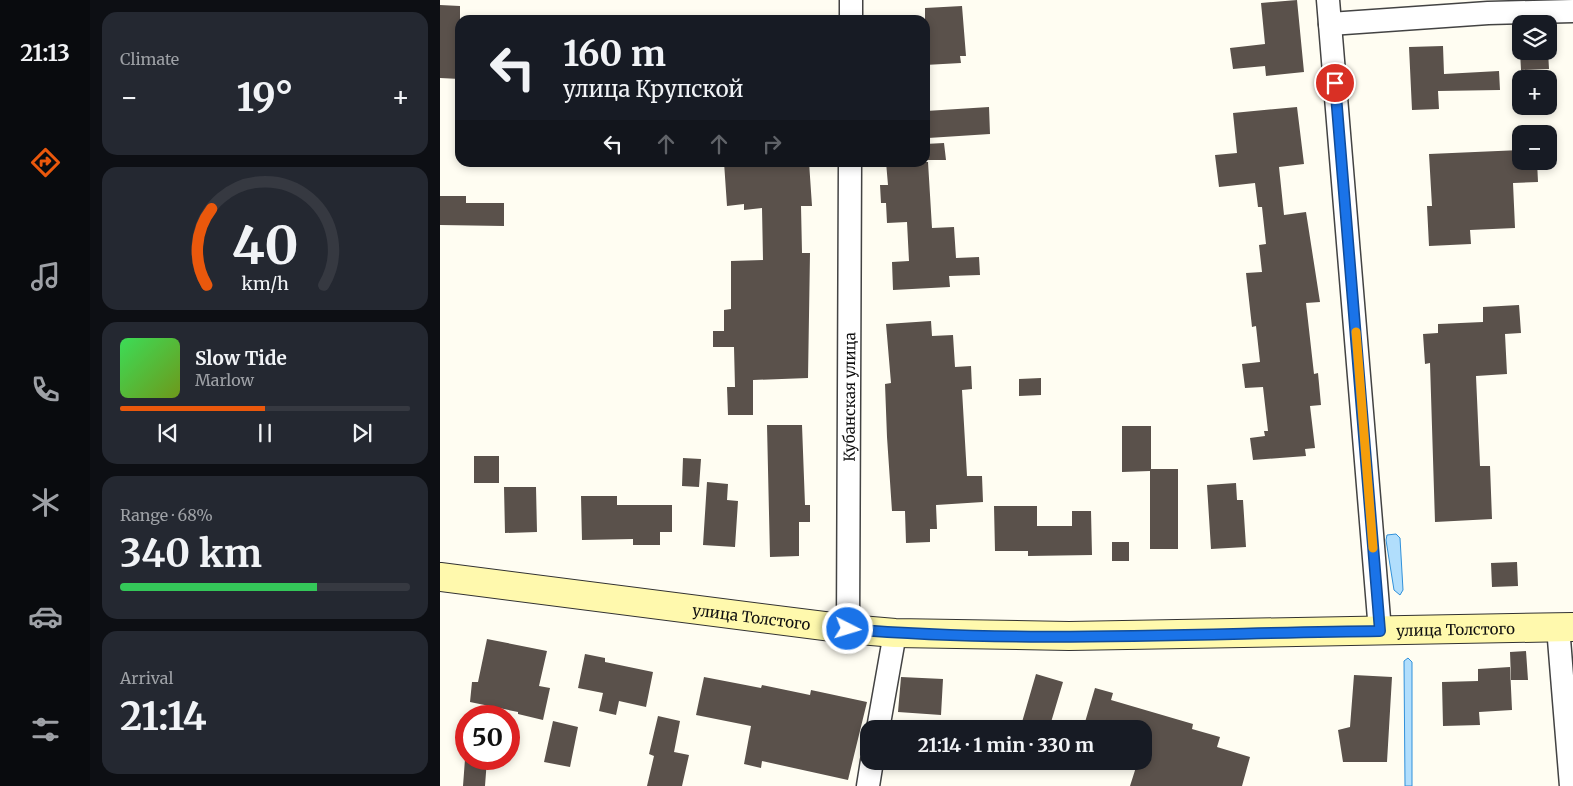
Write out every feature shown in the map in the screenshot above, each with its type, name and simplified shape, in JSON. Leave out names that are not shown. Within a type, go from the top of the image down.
[{"type":"main road","name":"улица Толстого","points":[[440,577],[848,629],[894,633],[1069,636],[1566,627]]},
{"type":"street","points":[[851,0],[851,15]]},
{"type":"street","points":[[1328,0],[1380,631]]},
{"type":"street","points":[[1330,24],[1488,13],[1573,11]]},
{"type":"street","name":"Кубанская улица","points":[[848,629],[850,167]]},
{"type":"street","points":[[1566,627],[1571,786]]},
{"type":"street","points":[[880,720],[894,633]]},
{"type":"street","points":[[868,786],[871,770]]},
{"type":"water","points":[[1396,534],[1400,538],[1403,590],[1400,595],[1394,590],[1386,540],[1387,535]]},
{"type":"water","points":[[1408,658],[1412,662],[1412,786],[1405,786],[1404,661]]},
{"type":"building","points":[[1297,0],[1304,72],[1266,76],[1265,66],[1233,69],[1230,48],[1265,44],[1261,3]]},
{"type":"building","points":[[440,5],[460,6],[460,15],[455,15],[455,79],[440,78]]},
{"type":"building","points":[[962,6],[966,56],[960,56],[961,63],[930,65],[930,15],[925,15],[925,8]]},
{"type":"building","points":[[1443,46],[1444,74],[1499,71],[1500,90],[1438,91],[1439,109],[1412,110],[1409,47]]},
{"type":"building","points":[[1520,60],[1548,60],[1549,69],[1521,70]]},
{"type":"building","points":[[989,107],[990,134],[930,138],[930,111]]},
{"type":"building","points":[[1297,107],[1304,164],[1279,167],[1284,215],[1306,212],[1320,302],[1306,303],[1314,374],[1318,373],[1321,405],[1310,406],[1315,448],[1305,449],[1306,456],[1253,460],[1250,438],[1265,436],[1264,431],[1268,431],[1263,387],[1245,388],[1242,364],[1260,362],[1256,326],[1252,327],[1246,273],[1262,272],[1259,245],[1266,244],[1262,207],[1258,207],[1255,183],[1219,187],[1215,155],[1237,153],[1233,113]]},
{"type":"building","points":[[944,143],[946,160],[930,160],[930,144]]},
{"type":"building","points":[[1512,150],[1512,170],[1537,170],[1538,182],[1513,183],[1515,228],[1470,230],[1471,244],[1429,246],[1427,206],[1432,206],[1429,154]]},
{"type":"building","points":[[724,167],[809,167],[812,206],[801,206],[802,253],[810,253],[808,378],[753,380],[753,415],[728,415],[727,387],[735,387],[734,347],[713,347],[713,331],[724,331],[724,310],[731,309],[731,261],[763,260],[762,208],[744,210],[744,204],[727,206]]},
{"type":"building","points":[[886,167],[928,167],[932,228],[954,227],[956,258],[979,257],[980,275],[949,276],[950,287],[893,290],[892,262],[909,261],[907,222],[887,223],[886,203],[881,203],[880,185],[888,185]]},
{"type":"building","points":[[440,196],[466,196],[466,203],[504,203],[504,226],[440,225]]},
{"type":"building","points":[[1519,305],[1521,333],[1505,334],[1507,374],[1476,376],[1480,466],[1490,466],[1492,519],[1435,522],[1430,363],[1425,364],[1423,334],[1438,333],[1438,324],[1483,322],[1483,307]]},
{"type":"building","points":[[931,321],[932,336],[953,335],[955,367],[971,366],[972,389],[962,390],[967,476],[982,476],[983,502],[936,505],[937,529],[930,529],[930,542],[906,543],[905,511],[892,511],[885,384],[891,383],[886,324]]},
{"type":"building","points":[[1041,378],[1041,395],[1019,396],[1019,379]]},
{"type":"building","points":[[767,425],[802,425],[805,505],[810,505],[810,522],[799,522],[799,556],[770,557]]},
{"type":"building","points":[[1122,426],[1151,426],[1151,469],[1178,469],[1178,549],[1150,549],[1150,471],[1122,472]]},
{"type":"building","points":[[474,456],[499,456],[499,483],[474,483]]},
{"type":"building","points":[[683,458],[701,459],[699,487],[682,486]]},
{"type":"building","points":[[707,482],[728,484],[727,500],[738,501],[735,547],[703,545]]},
{"type":"building","points":[[1236,483],[1237,500],[1243,500],[1246,547],[1211,549],[1207,485]]},
{"type":"building","points":[[504,487],[536,487],[537,532],[505,533]]},
{"type":"building","points":[[581,496],[617,496],[617,505],[672,505],[672,532],[660,532],[660,545],[633,545],[633,539],[582,540]]},
{"type":"building","points":[[994,506],[1037,506],[1037,526],[1072,526],[1072,511],[1091,511],[1092,555],[1028,556],[1028,551],[995,551]]},
{"type":"building","points":[[1112,542],[1129,542],[1129,561],[1112,561]]},
{"type":"building","points":[[1517,562],[1518,586],[1492,587],[1491,563]]},
{"type":"building","points":[[487,639],[547,651],[539,686],[550,688],[543,720],[520,714],[520,705],[484,705],[470,702],[472,682],[478,682]]},
{"type":"building","points":[[1526,651],[1528,680],[1511,680],[1510,652]]},
{"type":"building","points":[[585,654],[605,658],[605,662],[653,672],[646,707],[619,701],[616,715],[599,711],[603,693],[578,688]]},
{"type":"building","points":[[1510,667],[1512,710],[1479,712],[1480,725],[1443,726],[1442,682],[1478,681],[1478,669]]},
{"type":"building","points":[[1036,674],[1063,682],[1052,720],[1023,720]]},
{"type":"building","points":[[1354,675],[1392,677],[1387,762],[1343,762],[1338,730],[1350,727]]},
{"type":"building","points":[[704,677],[761,688],[762,685],[810,695],[811,690],[867,702],[863,720],[860,720],[860,731],[848,780],[762,761],[761,768],[744,764],[751,726],[696,715]]},
{"type":"building","points":[[901,677],[943,679],[941,715],[898,712]]},
{"type":"building","points":[[1095,688],[1113,693],[1111,700],[1193,724],[1192,729],[1220,737],[1217,747],[1250,757],[1242,786],[1130,786],[1135,770],[1152,770],[1152,720],[1086,720]]},
{"type":"building","points":[[658,716],[680,721],[674,752],[689,755],[682,786],[647,786],[654,756],[649,754]]},
{"type":"building","points":[[553,721],[578,727],[570,767],[544,762]]},
{"type":"building","points":[[464,770],[486,770],[485,786],[463,786]]},
{"type":"slow traffic","points":[[1356,332],[1373,548]]},
{"type":"route","points":[[848,629],[894,633],[986,636],[1380,631],[1335,83]]}]
